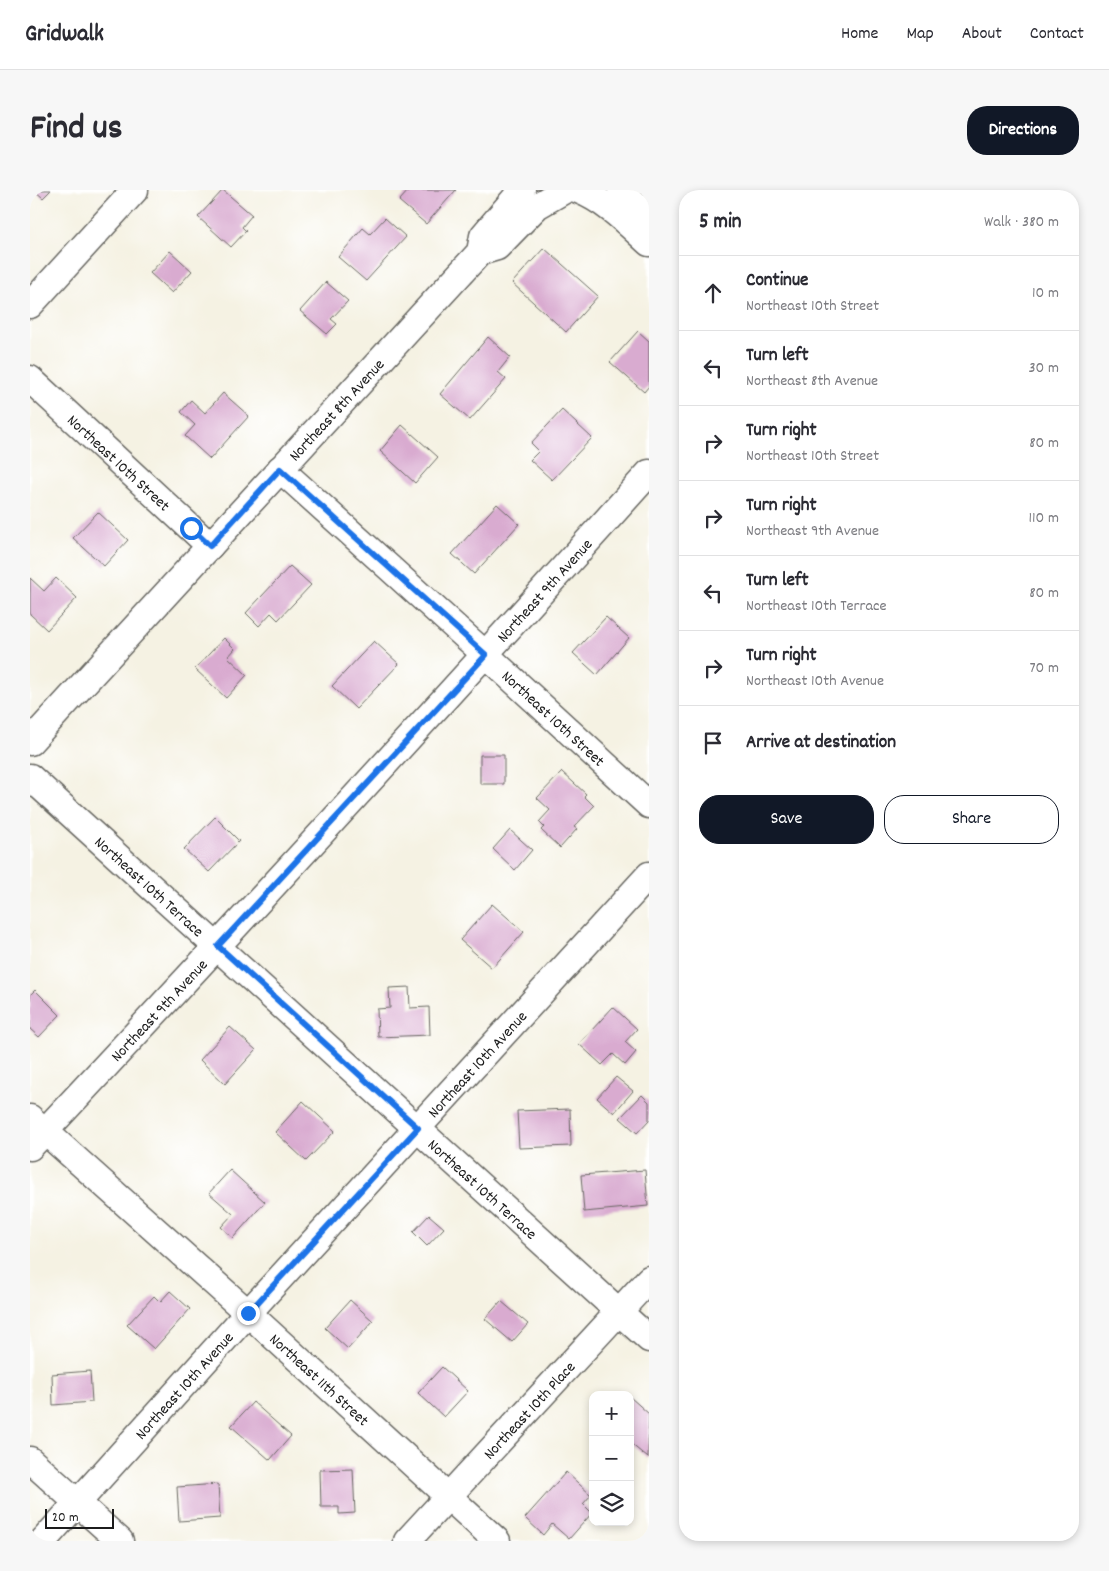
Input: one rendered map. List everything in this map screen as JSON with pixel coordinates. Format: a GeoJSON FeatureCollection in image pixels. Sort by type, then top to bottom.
{"type":"FeatureCollection","features":[{"type":"Feature","properties":{"kind":"street"},"geometry":{"type":"LineString","coordinates":[[30,304],[135,190]]}},
{"type":"Feature","properties":{"kind":"street","name":"Northeast 8th Avenue"},"geometry":{"type":"LineString","coordinates":[[480,252],[483,236],[522,190]]}},
{"type":"Feature","properties":{"kind":"street"},"geometry":{"type":"LineString","coordinates":[[569,190],[591,195],[649,243]]}},
{"type":"Feature","properties":{"kind":"street","name":"Northeast 8th Avenue"},"geometry":{"type":"LineString","coordinates":[[30,742],[480,252],[497,247],[537,206],[569,190]]}},
{"type":"Feature","properties":{"kind":"street"},"geometry":{"type":"LineString","coordinates":[[621,190],[649,217]]}},
{"type":"Feature","properties":{"kind":"street","name":"Northeast 10th Street"},"geometry":{"type":"LineString","coordinates":[[30,379],[210,546]]}},
{"type":"Feature","properties":{"kind":"street","name":"Northeast 10th Street"},"geometry":{"type":"LineString","coordinates":[[280,469],[649,805]]}},
{"type":"Feature","properties":{"kind":"street","name":"Northeast 9th Avenue"},"geometry":{"type":"LineString","coordinates":[[35,1132],[218,946],[486,655],[649,474]]}},
{"type":"Feature","properties":{"kind":"street","name":"Northeast 10th Terrace"},"geometry":{"type":"LineString","coordinates":[[30,777],[649,1339]]}},
{"type":"Feature","properties":{"kind":"street","name":"Northeast 10th Avenue"},"geometry":{"type":"LineString","coordinates":[[42,1541],[649,875]]}},
{"type":"Feature","properties":{"kind":"street","name":"Northeast 11th Street"},"geometry":{"type":"LineString","coordinates":[[35,1132],[248,1313],[497,1541]]}},
{"type":"Feature","properties":{"kind":"street","name":"Northeast 10th Place"},"geometry":{"type":"LineString","coordinates":[[407,1541],[649,1279]]}},
{"type":"Feature","properties":{"kind":"street"},"geometry":{"type":"LineString","coordinates":[[30,1460],[120,1541]]}},
{"type":"Feature","properties":{"kind":"building"},"geometry":{"type":"Polygon","coordinates":[[[34,190],[51,190],[43,198],[34,190]]]}},
{"type":"Feature","properties":{"kind":"building"},"geometry":{"type":"Polygon","coordinates":[[[223,190],[252,215],[242,227],[246,231],[231,247],[198,217],[223,190]]]}},
{"type":"Feature","properties":{"kind":"building"},"geometry":{"type":"Polygon","coordinates":[[[409,190],[456,190],[426,224],[399,201],[409,190]]]}},
{"type":"Feature","properties":{"kind":"building"},"geometry":{"type":"Polygon","coordinates":[[[385,218],[406,237],[366,281],[338,257],[363,228],[370,234],[385,218]]]}},
{"type":"Feature","properties":{"kind":"building"},"geometry":{"type":"Polygon","coordinates":[[[544,248],[598,296],[566,332],[512,283],[544,248]]]}},
{"type":"Feature","properties":{"kind":"building"},"geometry":{"type":"Polygon","coordinates":[[[170,251],[192,271],[172,293],[150,273],[170,251]]]}},
{"type":"Feature","properties":{"kind":"building"},"geometry":{"type":"Polygon","coordinates":[[[326,282],[348,301],[331,319],[337,324],[327,334],[300,311],[326,282]]]}},
{"type":"Feature","properties":{"kind":"building"},"geometry":{"type":"Polygon","coordinates":[[[638,331],[649,341],[649,386],[644,392],[610,362],[638,331]]]}},
{"type":"Feature","properties":{"kind":"building"},"geometry":{"type":"Polygon","coordinates":[[[488,337],[510,357],[498,372],[506,379],[470,420],[440,394],[488,337]]]}},
{"type":"Feature","properties":{"kind":"building"},"geometry":{"type":"Polygon","coordinates":[[[223,393],[249,416],[210,459],[185,436],[195,425],[181,412],[191,400],[205,413],[223,393]]]}},
{"type":"Feature","properties":{"kind":"building"},"geometry":{"type":"Polygon","coordinates":[[[562,410],[592,438],[552,480],[530,460],[539,451],[531,443],[562,410]]]}},
{"type":"Feature","properties":{"kind":"building"},"geometry":{"type":"Polygon","coordinates":[[[402,425],[438,457],[415,483],[380,451],[402,425]]]}},
{"type":"Feature","properties":{"kind":"building"},"geometry":{"type":"Polygon","coordinates":[[[497,504],[519,524],[474,574],[452,554],[497,504]]]}},
{"type":"Feature","properties":{"kind":"building"},"geometry":{"type":"Polygon","coordinates":[[[98,512],[128,540],[104,566],[73,538],[98,512]]]}},
{"type":"Feature","properties":{"kind":"building"},"geometry":{"type":"Polygon","coordinates":[[[290,566],[311,585],[278,620],[271,613],[259,626],[246,613],[290,566]]]}},
{"type":"Feature","properties":{"kind":"building"},"geometry":{"type":"Polygon","coordinates":[[[30,578],[44,591],[56,578],[77,598],[47,630],[30,614],[30,578]]]}},
{"type":"Feature","properties":{"kind":"building"},"geometry":{"type":"Polygon","coordinates":[[[606,617],[629,638],[597,675],[573,653],[606,617]]]}},
{"type":"Feature","properties":{"kind":"building"},"geometry":{"type":"Polygon","coordinates":[[[224,638],[235,649],[228,657],[247,675],[226,698],[195,669],[224,638]]]}},
{"type":"Feature","properties":{"kind":"building"},"geometry":{"type":"Polygon","coordinates":[[[374,641],[399,664],[356,709],[332,686],[374,641]]]}},
{"type":"Feature","properties":{"kind":"building"},"geometry":{"type":"Polygon","coordinates":[[[480,755],[504,755],[504,784],[480,784],[480,755]]]}},
{"type":"Feature","properties":{"kind":"building"},"geometry":{"type":"Polygon","coordinates":[[[562,772],[586,794],[584,796],[594,806],[574,827],[577,829],[560,848],[541,830],[544,827],[539,822],[550,810],[537,798],[562,772]]]}},
{"type":"Feature","properties":{"kind":"building"},"geometry":{"type":"Polygon","coordinates":[[[215,817],[239,841],[209,872],[184,849],[215,817]]]}},
{"type":"Feature","properties":{"kind":"building"},"geometry":{"type":"Polygon","coordinates":[[[510,830],[532,850],[515,870],[493,849],[510,830]]]}},
{"type":"Feature","properties":{"kind":"building"},"geometry":{"type":"Polygon","coordinates":[[[492,904],[524,932],[492,968],[460,940],[492,904]]]}},
{"type":"Feature","properties":{"kind":"building"},"geometry":{"type":"Polygon","coordinates":[[[409,987],[410,1008],[429,1007],[430,1035],[378,1037],[377,1009],[390,1008],[389,988],[409,987]]]}},
{"type":"Feature","properties":{"kind":"building"},"geometry":{"type":"Polygon","coordinates":[[[35,990],[60,1015],[39,1037],[30,1029],[30,995],[35,990]]]}},
{"type":"Feature","properties":{"kind":"building"},"geometry":{"type":"Polygon","coordinates":[[[613,1007],[637,1029],[625,1042],[636,1052],[625,1065],[613,1054],[602,1065],[579,1044],[613,1007]]]}},
{"type":"Feature","properties":{"kind":"building"},"geometry":{"type":"Polygon","coordinates":[[[230,1027],[256,1050],[225,1084],[200,1060],[230,1027]]]}},
{"type":"Feature","properties":{"kind":"building"},"geometry":{"type":"Polygon","coordinates":[[[616,1077],[633,1091],[614,1113],[597,1098],[616,1077]]]}},
{"type":"Feature","properties":{"kind":"building"},"geometry":{"type":"Polygon","coordinates":[[[642,1095],[649,1102],[649,1120],[637,1133],[620,1118],[642,1095]]]}},
{"type":"Feature","properties":{"kind":"building"},"geometry":{"type":"Polygon","coordinates":[[[303,1101],[335,1131],[306,1161],[275,1132],[303,1101]]]}},
{"type":"Feature","properties":{"kind":"building"},"geometry":{"type":"Polygon","coordinates":[[[570,1109],[571,1146],[519,1148],[517,1111],[570,1109]]]}},
{"type":"Feature","properties":{"kind":"building"},"geometry":{"type":"Polygon","coordinates":[[[230,1170],[265,1202],[233,1238],[221,1227],[233,1214],[209,1193],[230,1170]]]}},
{"type":"Feature","properties":{"kind":"building"},"geometry":{"type":"Polygon","coordinates":[[[645,1170],[648,1206],[584,1212],[581,1175],[645,1170]]]}},
{"type":"Feature","properties":{"kind":"building"},"geometry":{"type":"Polygon","coordinates":[[[429,1215],[444,1228],[427,1246],[413,1232],[429,1215]]]}},
{"type":"Feature","properties":{"kind":"building"},"geometry":{"type":"Polygon","coordinates":[[[170,1291],[190,1309],[154,1349],[127,1325],[154,1296],[160,1302],[170,1291]]]}},
{"type":"Feature","properties":{"kind":"building"},"geometry":{"type":"Polygon","coordinates":[[[350,1300],[373,1321],[348,1349],[325,1328],[350,1300]]]}},
{"type":"Feature","properties":{"kind":"building"},"geometry":{"type":"Polygon","coordinates":[[[501,1301],[528,1324],[512,1342],[485,1319],[501,1301]]]}},
{"type":"Feature","properties":{"kind":"building"},"geometry":{"type":"Polygon","coordinates":[[[442,1367],[468,1391],[444,1417],[418,1393],[442,1367]]]}},
{"type":"Feature","properties":{"kind":"building"},"geometry":{"type":"Polygon","coordinates":[[[90,1371],[92,1402],[53,1405],[52,1374],[90,1371]]]}},
{"type":"Feature","properties":{"kind":"building"},"geometry":{"type":"Polygon","coordinates":[[[634,1401],[649,1414],[648,1458],[634,1446],[634,1401]]]}},
{"type":"Feature","properties":{"kind":"building"},"geometry":{"type":"Polygon","coordinates":[[[253,1402],[291,1436],[270,1460],[231,1426],[253,1402]]]}},
{"type":"Feature","properties":{"kind":"building"},"geometry":{"type":"Polygon","coordinates":[[[353,1469],[355,1513],[339,1514],[339,1507],[321,1507],[320,1470],[353,1469]]]}},
{"type":"Feature","properties":{"kind":"building"},"geometry":{"type":"Polygon","coordinates":[[[566,1472],[589,1493],[589,1497],[583,1504],[589,1510],[589,1516],[569,1539],[552,1524],[543,1535],[525,1518],[566,1472]]]}},
{"type":"Feature","properties":{"kind":"building"},"geometry":{"type":"Polygon","coordinates":[[[218,1484],[220,1518],[179,1521],[177,1487],[218,1484]]]}},
{"type":"Feature","properties":{"kind":"route"},"geometry":{"type":"LineString","coordinates":[[191,528],[210,546],[280,469],[486,655],[218,946],[418,1128],[248,1313]]}}]}
